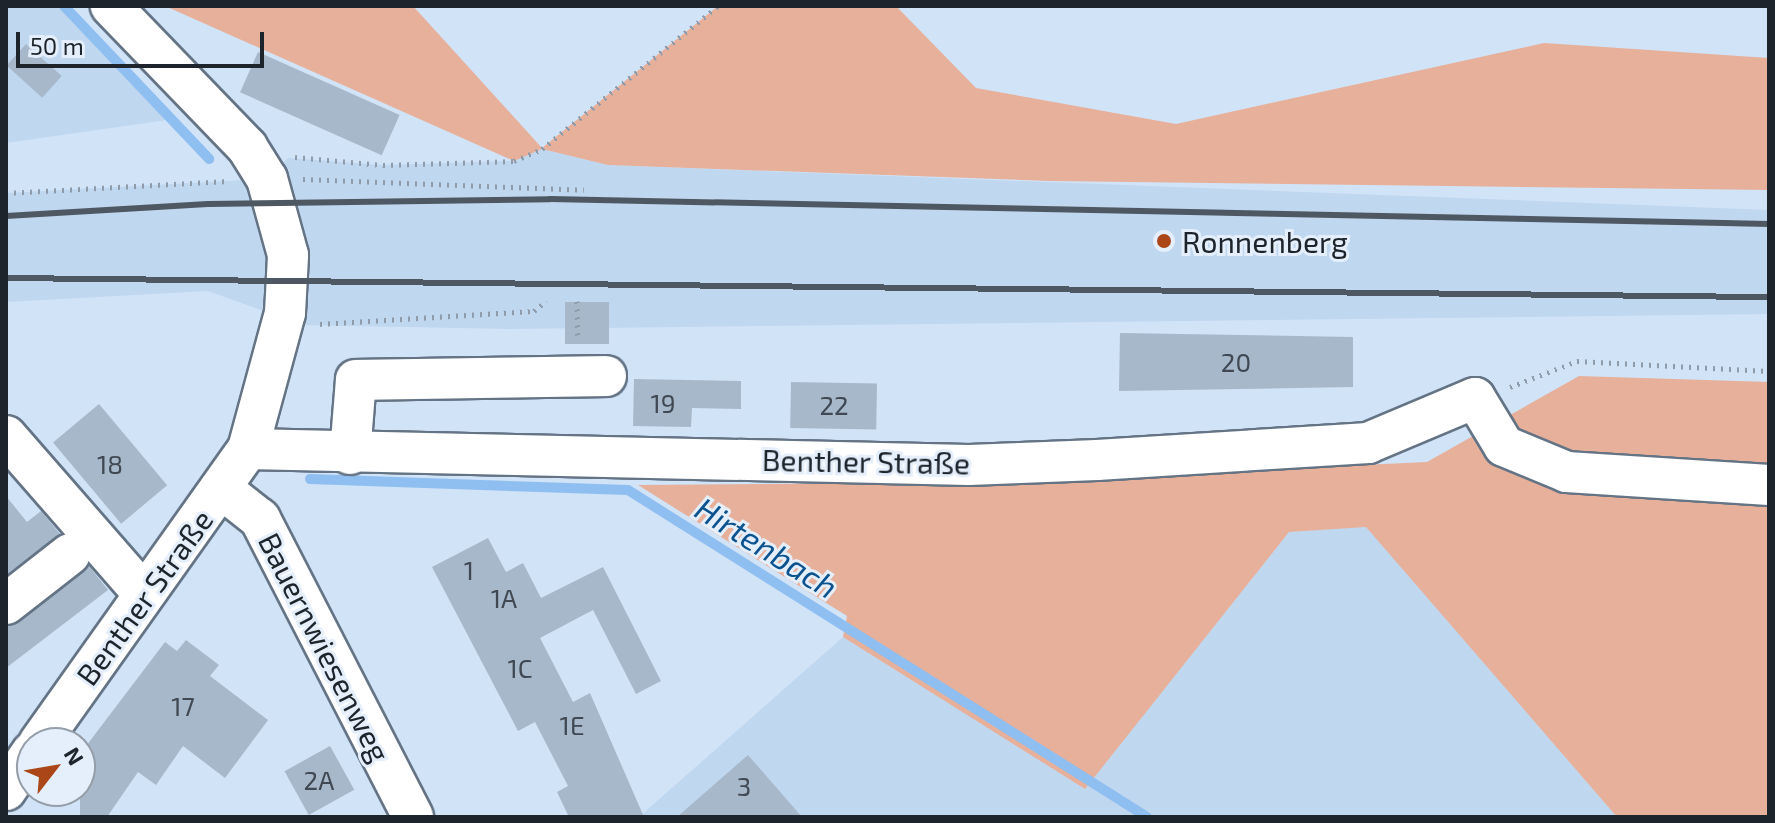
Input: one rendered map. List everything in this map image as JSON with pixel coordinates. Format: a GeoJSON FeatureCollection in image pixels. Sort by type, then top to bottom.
{"type":"FeatureCollection","features":[{"type":"Feature","properties":{"kind":"street","name":"Benther Straße"},"geometry":{"type":"LineString","coordinates":[[45,727],[222,489],[248,449],[285,313],[288,255],[277,168],[247,147],[111,6]]}},
{"type":"Feature","properties":{"kind":"street"},"geometry":{"type":"LineString","coordinates":[[350,454],[356,380],[592,363]]}},
{"type":"Feature","properties":{"kind":"street","name":"Benther Straße"},"geometry":{"type":"LineString","coordinates":[[248,449],[350,454],[969,465],[1097,460],[1368,443],[1475,398]]}},
{"type":"Feature","properties":{"kind":"street"},"geometry":{"type":"LineString","coordinates":[[1475,398],[1504,446],[1567,472],[1769,485]]}},
{"type":"Feature","properties":{"kind":"street"},"geometry":{"type":"LineString","coordinates":[[6,436],[144,594]]}},
{"type":"Feature","properties":{"kind":"street","name":"Bauernwiesenweg"},"geometry":{"type":"LineString","coordinates":[[222,489],[260,519],[413,817]]}},
{"type":"Feature","properties":{"kind":"street"},"geometry":{"type":"LineString","coordinates":[[6,604],[70,554]]}},
{"type":"Feature","properties":{"kind":"path"},"geometry":{"type":"LineString","coordinates":[[6,193],[277,168],[514,161],[542,149],[718,6]]}},
{"type":"Feature","properties":{"kind":"path"},"geometry":{"type":"LineString","coordinates":[[277,168],[584,190]]}},
{"type":"Feature","properties":{"kind":"path"},"geometry":{"type":"LineString","coordinates":[[303,325],[534,311],[546,301]]}},
{"type":"Feature","properties":{"kind":"path"},"geometry":{"type":"LineString","coordinates":[[577,301],[592,363]]}},
{"type":"Feature","properties":{"kind":"path"},"geometry":{"type":"LineString","coordinates":[[1475,398],[1577,361],[1769,371]]}},
{"type":"Feature","properties":{"kind":"shaded area"},"geometry":{"type":"Polygon","coordinates":[[[6,6],[57,6],[167,120],[6,143],[6,6]]]}},
{"type":"Feature","properties":{"kind":"shaded area"},"geometry":{"type":"Polygon","coordinates":[[[165,6],[413,6],[542,148],[718,6],[896,6],[976,88],[1176,124],[1544,43],[1769,58],[1769,190],[1050,181],[608,165],[542,149],[514,161],[165,6]]]}},
{"type":"Feature","properties":{"kind":"shaded area"},"geometry":{"type":"Polygon","coordinates":[[[542,149],[608,165],[1769,210],[1769,314],[511,329],[303,325],[208,291],[6,302],[6,193],[267,179],[288,158],[383,165],[513,161],[542,149]]]}},
{"type":"Feature","properties":{"kind":"shaded area"},"geometry":{"type":"Polygon","coordinates":[[[1579,376],[1769,382],[1769,817],[1617,817],[1366,527],[1289,532],[1085,789],[843,637],[847,616],[638,485],[988,482],[1427,462],[1579,376]]]}},
{"type":"Feature","properties":{"kind":"shaded area"},"geometry":{"type":"Polygon","coordinates":[[[1367,526],[1617,817],[639,817],[843,637],[1085,788],[1289,532],[1367,526]]]}},
{"type":"Feature","properties":{"kind":"building"},"geometry":{"type":"Polygon","coordinates":[[[26,44],[62,76],[42,98],[7,66],[26,44]]]}},
{"type":"Feature","properties":{"kind":"building"},"geometry":{"type":"Polygon","coordinates":[[[258,52],[400,115],[382,155],[240,92],[258,52]]]}},
{"type":"Feature","properties":{"kind":"building"},"geometry":{"type":"Polygon","coordinates":[[[565,302],[609,302],[609,344],[565,344],[565,302]]]}},
{"type":"Feature","properties":{"kind":"building"},"geometry":{"type":"Polygon","coordinates":[[[1120,333],[1353,337],[1353,387],[1119,391],[1120,333]]]}},
{"type":"Feature","properties":{"kind":"building"},"geometry":{"type":"Polygon","coordinates":[[[634,379],[741,381],[741,409],[692,408],[691,427],[633,426],[634,379]]]}},
{"type":"Feature","properties":{"kind":"building"},"geometry":{"type":"Polygon","coordinates":[[[791,382],[877,384],[876,429],[790,428],[791,382]]]}},
{"type":"Feature","properties":{"kind":"building"},"geometry":{"type":"Polygon","coordinates":[[[99,404],[167,485],[121,524],[53,443],[99,404]]]}},
{"type":"Feature","properties":{"kind":"building"},"geometry":{"type":"Polygon","coordinates":[[[6,496],[27,522],[41,511],[60,534],[6,575],[6,496]]]}},
{"type":"Feature","properties":{"kind":"building"},"geometry":{"type":"Polygon","coordinates":[[[488,538],[506,572],[523,563],[541,598],[603,567],[661,681],[636,694],[593,610],[540,638],[573,702],[590,693],[644,817],[569,817],[557,792],[568,786],[535,722],[518,731],[432,567],[488,538]]]}},
{"type":"Feature","properties":{"kind":"building"},"geometry":{"type":"Polygon","coordinates":[[[89,566],[108,590],[6,668],[6,626],[89,566]]]}},
{"type":"Feature","properties":{"kind":"building"},"geometry":{"type":"Polygon","coordinates":[[[186,640],[219,665],[210,676],[268,720],[225,778],[183,746],[156,785],[138,772],[107,817],[80,817],[80,807],[96,807],[96,733],[165,642],[177,651],[186,640]]]}},
{"type":"Feature","properties":{"kind":"building"},"geometry":{"type":"Polygon","coordinates":[[[330,746],[354,790],[309,815],[285,771],[330,746]]]}},
{"type":"Feature","properties":{"kind":"building"},"geometry":{"type":"Polygon","coordinates":[[[748,755],[802,817],[677,817],[748,755]]]}},
{"type":"Feature","properties":{"kind":"waterway","name":"Hirtenbach"},"geometry":{"type":"LineString","coordinates":[[64,6],[209,159]]}},
{"type":"Feature","properties":{"kind":"waterway","name":"Hirtenbach"},"geometry":{"type":"LineString","coordinates":[[310,479],[628,490],[1147,817]]}},
{"type":"Feature","properties":{"kind":"railway"},"geometry":{"type":"LineString","coordinates":[[6,216],[208,204],[550,199],[1769,224]]}},
{"type":"Feature","properties":{"kind":"railway"},"geometry":{"type":"LineString","coordinates":[[6,278],[1769,297]]}},
{"type":"Feature","properties":{"kind":"place","name":"Ronnenberg"},"geometry":{"type":"Point","coordinates":[1164,241]}}]}
